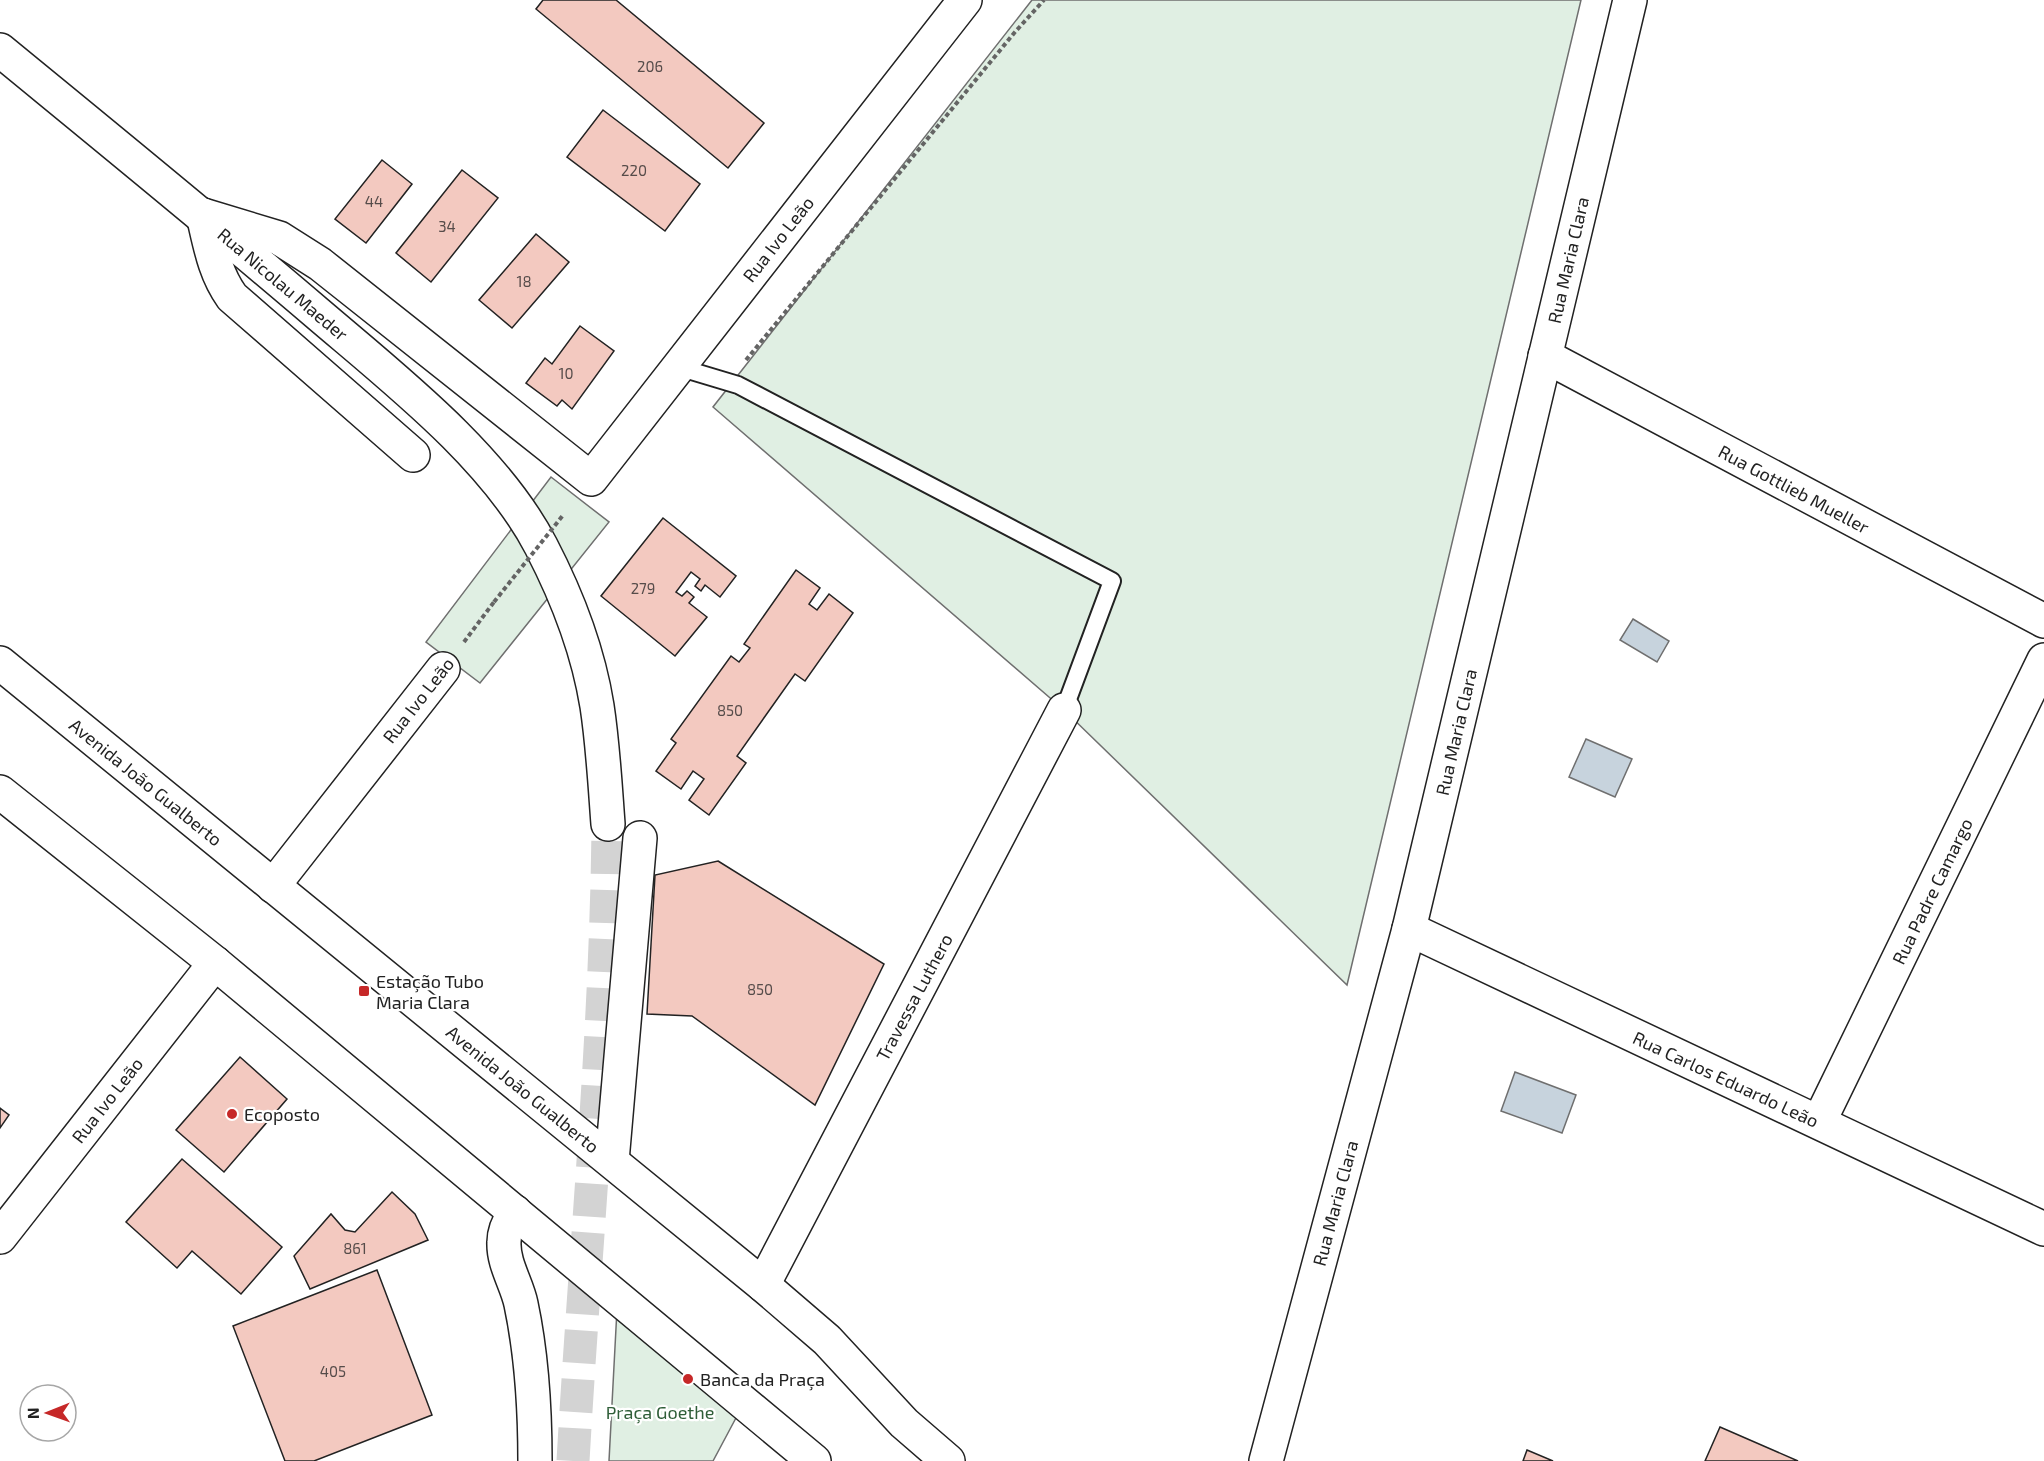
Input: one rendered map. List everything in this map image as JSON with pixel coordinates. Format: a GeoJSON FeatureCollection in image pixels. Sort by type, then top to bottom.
{"type":"FeatureCollection","features":[{"type":"Feature","properties":{"kind":"street","name":"Rua Ivo Leão"},"geometry":{"type":"LineString","coordinates":[[203,215],[279,238],[320,264],[591,479],[965,0]]}},
{"type":"Feature","properties":{"kind":"street","name":"Rua Maria Clara"},"geometry":{"type":"LineString","coordinates":[[1266,1461],[1409,928],[1630,0]]}},
{"type":"Feature","properties":{"kind":"street","name":"Rua Nicolau Maeder"},"geometry":{"type":"LineString","coordinates":[[0,50],[203,215],[406,389],[483,465],[512,502],[540,544],[569,604],[585,654],[596,704],[603,753],[608,824]]}},
{"type":"Feature","properties":{"kind":"street"},"geometry":{"type":"LineString","coordinates":[[203,215],[216,269],[232,297],[413,455]]}},
{"type":"Feature","properties":{"kind":"street","name":"Rua Gottlieb Mueller"},"geometry":{"type":"LineString","coordinates":[[1545,356],[2044,621]]}},
{"type":"Feature","properties":{"kind":"street","name":"Rua Padre Camargo"},"geometry":{"type":"LineString","coordinates":[[1819,1122],[2044,660]]}},
{"type":"Feature","properties":{"kind":"street","name":"Avenida João Gualberto"},"geometry":{"type":"LineString","coordinates":[[0,663],[763,1285],[827,1340],[904,1423],[948,1461]]}},
{"type":"Feature","properties":{"kind":"street","name":"Rua Ivo Leão"},"geometry":{"type":"LineString","coordinates":[[273,886],[443,669]]}},
{"type":"Feature","properties":{"kind":"street","name":"Travessa Luthero"},"geometry":{"type":"LineString","coordinates":[[763,1285],[1064,710]]}},
{"type":"Feature","properties":{"kind":"street"},"geometry":{"type":"LineString","coordinates":[[0,792],[215,963],[814,1461]]}},
{"type":"Feature","properties":{"kind":"street"},"geometry":{"type":"LineString","coordinates":[[612,1161],[640,838]]}},
{"type":"Feature","properties":{"kind":"street","name":"Rua Carlos Eduardo Leão"},"geometry":{"type":"LineString","coordinates":[[1409,928],[2044,1229]]}},
{"type":"Feature","properties":{"kind":"street","name":"Rua Ivo Leão"},"geometry":{"type":"LineString","coordinates":[[0,1237],[215,963]]}},
{"type":"Feature","properties":{"kind":"street"},"geometry":{"type":"LineString","coordinates":[[515,1212],[506,1229],[505,1254],[521,1302],[532,1365],[535,1461]]}},
{"type":"Feature","properties":{"kind":"lane"},"geometry":{"type":"LineString","coordinates":[[678,367],[728,381],[1112,581],[1064,710]]}},
{"type":"Feature","properties":{"kind":"path"},"geometry":{"type":"LineString","coordinates":[[728,381],[1000,50],[1044,0]]}},
{"type":"Feature","properties":{"kind":"path","name":"Rua Ivo Leão"},"geometry":{"type":"LineString","coordinates":[[443,669],[564,514]]}},
{"type":"Feature","properties":{"kind":"green space"},"geometry":{"type":"Polygon","coordinates":[[[1032,0],[1581,0],[1347,985],[1064,710],[713,407],[1032,0]]]}},
{"type":"Feature","properties":{"kind":"green space"},"geometry":{"type":"Polygon","coordinates":[[[551,477],[609,522],[480,683],[426,642],[551,477]]]}},
{"type":"Feature","properties":{"kind":"green space","name":"Praça Goethe"},"geometry":{"type":"Polygon","coordinates":[[[617,1309],[737,1416],[713,1461],[609,1461],[617,1309]]]}},
{"type":"Feature","properties":{"kind":"shaded area"},"geometry":{"type":"Polygon","coordinates":[[[1633,619],[1669,641],[1657,662],[1620,640],[1633,619]]]}},
{"type":"Feature","properties":{"kind":"shaded area"},"geometry":{"type":"Polygon","coordinates":[[[1586,739],[1632,759],[1615,797],[1569,777],[1586,739]]]}},
{"type":"Feature","properties":{"kind":"shaded area"},"geometry":{"type":"Polygon","coordinates":[[[1515,1072],[1576,1095],[1562,1133],[1501,1111],[1515,1072]]]}},
{"type":"Feature","properties":{"kind":"building"},"geometry":{"type":"Polygon","coordinates":[[[543,0],[616,0],[764,123],[728,168],[536,9],[543,0]]]}},
{"type":"Feature","properties":{"kind":"building"},"geometry":{"type":"Polygon","coordinates":[[[603,110],[700,184],[665,231],[567,157],[603,110]]]}},
{"type":"Feature","properties":{"kind":"building"},"geometry":{"type":"Polygon","coordinates":[[[382,160],[412,184],[366,243],[335,219],[382,160]]]}},
{"type":"Feature","properties":{"kind":"building"},"geometry":{"type":"Polygon","coordinates":[[[462,170],[498,198],[431,282],[396,253],[462,170]]]}},
{"type":"Feature","properties":{"kind":"building"},"geometry":{"type":"Polygon","coordinates":[[[536,234],[569,262],[512,328],[479,300],[536,234]]]}},
{"type":"Feature","properties":{"kind":"building"},"geometry":{"type":"Polygon","coordinates":[[[580,326],[614,351],[572,409],[562,400],[557,406],[526,383],[545,358],[552,364],[580,326]]]}},
{"type":"Feature","properties":{"kind":"building"},"geometry":{"type":"Polygon","coordinates":[[[663,518],[736,576],[720,597],[705,585],[701,591],[695,586],[700,579],[691,572],[676,592],[682,596],[687,591],[694,597],[689,603],[707,617],[675,656],[601,596],[663,518]]]}},
{"type":"Feature","properties":{"kind":"building"},"geometry":{"type":"Polygon","coordinates":[[[796,570],[820,588],[809,604],[817,610],[829,594],[853,613],[805,681],[795,674],[737,756],[746,763],[709,815],[689,800],[704,779],[693,771],[681,789],[656,771],[676,743],[671,739],[731,656],[739,662],[750,648],[744,644],[796,570]]]}},
{"type":"Feature","properties":{"kind":"building"},"geometry":{"type":"Polygon","coordinates":[[[718,861],[884,964],[815,1105],[692,1016],[647,1014],[655,875],[718,861]]]}},
{"type":"Feature","properties":{"kind":"building","name":"Ecoposto"},"geometry":{"type":"Polygon","coordinates":[[[240,1057],[287,1099],[224,1172],[176,1130],[240,1057]]]}},
{"type":"Feature","properties":{"kind":"building"},"geometry":{"type":"Polygon","coordinates":[[[0,1108],[9,1115],[0,1128],[0,1108]]]}},
{"type":"Feature","properties":{"kind":"building"},"geometry":{"type":"Polygon","coordinates":[[[182,1159],[282,1247],[241,1294],[192,1251],[177,1268],[126,1222],[182,1159]]]}},
{"type":"Feature","properties":{"kind":"building"},"geometry":{"type":"Polygon","coordinates":[[[392,1192],[415,1214],[428,1240],[310,1289],[294,1256],[331,1214],[345,1230],[355,1232],[392,1192]]]}},
{"type":"Feature","properties":{"kind":"building"},"geometry":{"type":"Polygon","coordinates":[[[377,1270],[432,1415],[314,1461],[285,1461],[233,1326],[377,1270]]]}},
{"type":"Feature","properties":{"kind":"building"},"geometry":{"type":"Polygon","coordinates":[[[1720,1427],[1798,1461],[1705,1461],[1720,1427]]]}},
{"type":"Feature","properties":{"kind":"building"},"geometry":{"type":"Polygon","coordinates":[[[1527,1450],[1553,1461],[1523,1461],[1527,1450]]]}},
{"type":"Feature","properties":{"kind":"tunnel"},"geometry":{"type":"LineString","coordinates":[[573,1461],[599,1063],[608,824]]}},
{"type":"Feature","properties":{"kind":"place","name":"Estação Tubo Maria Clara"},"geometry":{"type":"Point","coordinates":[364,991]}},
{"type":"Feature","properties":{"kind":"place","name":"Ecoposto"},"geometry":{"type":"Point","coordinates":[232,1114]}},
{"type":"Feature","properties":{"kind":"place","name":"Banca da Praça"},"geometry":{"type":"Point","coordinates":[688,1379]}}]}
